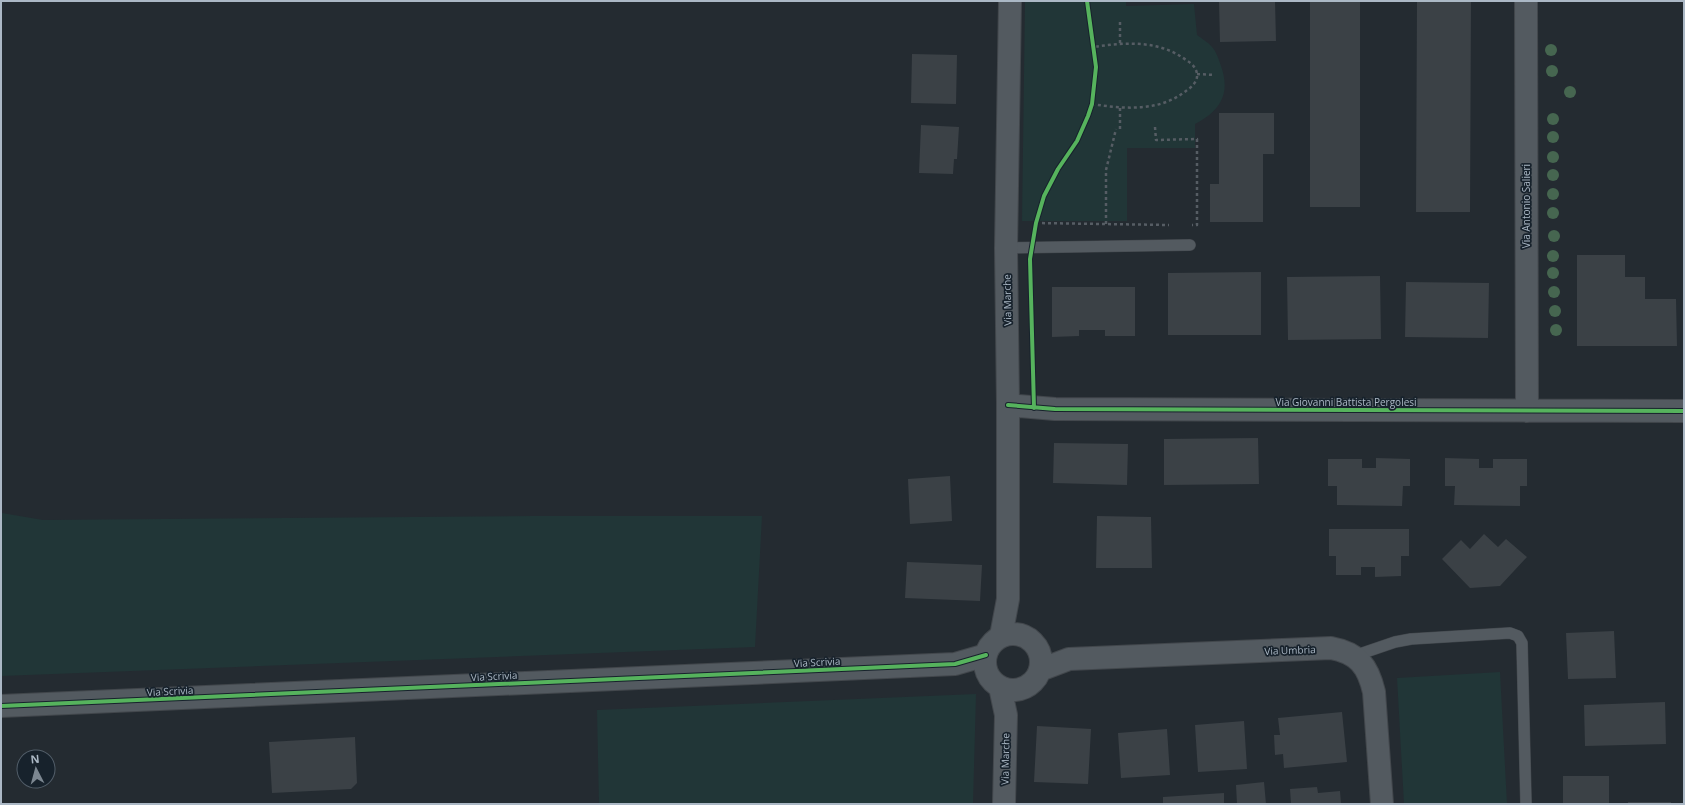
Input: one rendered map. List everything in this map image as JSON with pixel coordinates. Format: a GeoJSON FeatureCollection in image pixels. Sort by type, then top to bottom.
{"type":"FeatureCollection","features":[{"type":"Feature","properties":{"kind":"street","name":"Via Marche"},"geometry":{"type":"LineString","coordinates":[[1008,635],[1006,248],[1010,1]]}},
{"type":"Feature","properties":{"kind":"street","name":"Via Antonio Salieri"},"geometry":{"type":"LineString","coordinates":[[1526,1],[1527,411]]}},
{"type":"Feature","properties":{"kind":"street","name":"Via Giovanni Battista Pergolesi"},"geometry":{"type":"LineString","coordinates":[[1008,405],[1063,409],[1684,411]]}},
{"type":"Feature","properties":{"kind":"street"},"geometry":{"type":"LineString","coordinates":[[1008,635],[1030,638],[1035,643],[1040,660],[1033,682],[1022,689],[997,676],[994,641],[1008,635]]}},
{"type":"Feature","properties":{"kind":"street","name":"Via Umbria"},"geometry":{"type":"LineString","coordinates":[[1040,660],[1331,648],[1343,650],[1354,656],[1365,667],[1371,677],[1374,692],[1382,804]]}},
{"type":"Feature","properties":{"kind":"street","name":"Via Scrivia"},"geometry":{"type":"LineString","coordinates":[[1,706],[956,664],[997,676]]}},
{"type":"Feature","properties":{"kind":"street","name":"Via Marche"},"geometry":{"type":"LineString","coordinates":[[997,676],[1006,715],[1004,804]]}},
{"type":"Feature","properties":{"kind":"lane"},"geometry":{"type":"LineString","coordinates":[[1006,248],[1190,245]]}},
{"type":"Feature","properties":{"kind":"lane"},"geometry":{"type":"LineString","coordinates":[[1354,656],[1395,642],[1411,639],[1510,633],[1518,636],[1522,643],[1526,804]]}},
{"type":"Feature","properties":{"kind":"path"},"geometry":{"type":"LineString","coordinates":[[1120,22],[1120,43]]}},
{"type":"Feature","properties":{"kind":"path"},"geometry":{"type":"LineString","coordinates":[[1093,40],[1096,54]]}},
{"type":"Feature","properties":{"kind":"path"},"geometry":{"type":"LineString","coordinates":[[1092,104],[1120,108],[1141,108],[1160,104],[1181,95],[1194,85],[1197,74],[1194,65],[1180,56],[1149,44],[1120,43],[1094,47]]}},
{"type":"Feature","properties":{"kind":"path"},"geometry":{"type":"LineString","coordinates":[[1197,74],[1215,74]]}},
{"type":"Feature","properties":{"kind":"path"},"geometry":{"type":"LineString","coordinates":[[1090,110],[1093,97]]}},
{"type":"Feature","properties":{"kind":"path"},"geometry":{"type":"LineString","coordinates":[[1120,108],[1120,129]]}},
{"type":"Feature","properties":{"kind":"path"},"geometry":{"type":"LineString","coordinates":[[1155,127],[1156,140],[1197,140],[1197,225],[1190,225]]}},
{"type":"Feature","properties":{"kind":"path"},"geometry":{"type":"LineString","coordinates":[[1106,224],[1106,170],[1116,129]]}},
{"type":"Feature","properties":{"kind":"path"},"geometry":{"type":"LineString","coordinates":[[1033,247],[1038,216]]}},
{"type":"Feature","properties":{"kind":"path"},"geometry":{"type":"LineString","coordinates":[[1036,223],[1174,225]]}},
{"type":"Feature","properties":{"kind":"green space"},"geometry":{"type":"Polygon","coordinates":[[[1025,1],[1126,1],[1126,6],[1194,4],[1197,35],[1207,42],[1216,53],[1224,76],[1224,93],[1217,107],[1204,119],[1195,124],[1195,148],[1127,148],[1127,221],[1022,221],[1025,1]]]}},
{"type":"Feature","properties":{"kind":"green space"},"geometry":{"type":"Polygon","coordinates":[[[2,513],[43,520],[534,516],[762,516],[755,647],[1,676],[2,513]]]}},
{"type":"Feature","properties":{"kind":"green space"},"geometry":{"type":"Polygon","coordinates":[[[1500,672],[1507,804],[1404,804],[1397,678],[1500,672]]]}},
{"type":"Feature","properties":{"kind":"green space"},"geometry":{"type":"Polygon","coordinates":[[[976,694],[973,804],[599,804],[597,710],[976,694]]]}},
{"type":"Feature","properties":{"kind":"building"},"geometry":{"type":"Polygon","coordinates":[[[1219,1],[1275,1],[1276,41],[1220,42],[1219,1]]]}},
{"type":"Feature","properties":{"kind":"building"},"geometry":{"type":"Polygon","coordinates":[[[1310,1],[1360,1],[1360,207],[1310,207],[1310,1]]]}},
{"type":"Feature","properties":{"kind":"building"},"geometry":{"type":"Polygon","coordinates":[[[1417,1],[1471,1],[1470,212],[1416,212],[1417,1]]]}},
{"type":"Feature","properties":{"kind":"building"},"geometry":{"type":"Polygon","coordinates":[[[912,54],[957,55],[956,104],[911,103],[912,54]]]}},
{"type":"Feature","properties":{"kind":"building"},"geometry":{"type":"Polygon","coordinates":[[[1219,113],[1274,113],[1274,154],[1263,154],[1263,222],[1210,222],[1210,184],[1219,184],[1219,113]]]}},
{"type":"Feature","properties":{"kind":"building"},"geometry":{"type":"Polygon","coordinates":[[[921,125],[959,127],[957,159],[954,159],[953,174],[919,173],[921,125]]]}},
{"type":"Feature","properties":{"kind":"building"},"geometry":{"type":"Polygon","coordinates":[[[1577,255],[1625,255],[1625,277],[1645,277],[1645,299],[1676,299],[1677,346],[1577,346],[1577,255]]]}},
{"type":"Feature","properties":{"kind":"building"},"geometry":{"type":"Polygon","coordinates":[[[1261,272],[1261,335],[1168,335],[1168,273],[1261,272]]]}},
{"type":"Feature","properties":{"kind":"building"},"geometry":{"type":"Polygon","coordinates":[[[1380,276],[1381,339],[1288,340],[1287,277],[1380,276]]]}},
{"type":"Feature","properties":{"kind":"building"},"geometry":{"type":"Polygon","coordinates":[[[1406,282],[1489,283],[1488,338],[1405,337],[1406,282]]]}},
{"type":"Feature","properties":{"kind":"building"},"geometry":{"type":"Polygon","coordinates":[[[1052,287],[1135,287],[1135,336],[1105,336],[1105,330],[1079,330],[1079,336],[1052,337],[1052,287]]]}},
{"type":"Feature","properties":{"kind":"building"},"geometry":{"type":"Polygon","coordinates":[[[1258,438],[1259,484],[1164,485],[1164,439],[1258,438]]]}},
{"type":"Feature","properties":{"kind":"building"},"geometry":{"type":"Polygon","coordinates":[[[1054,443],[1128,444],[1127,485],[1053,483],[1054,443]]]}},
{"type":"Feature","properties":{"kind":"building"},"geometry":{"type":"Polygon","coordinates":[[[1376,458],[1410,459],[1410,486],[1403,486],[1402,506],[1337,505],[1337,486],[1328,486],[1328,459],[1362,459],[1362,468],[1376,468],[1376,458]]]}},
{"type":"Feature","properties":{"kind":"building"},"geometry":{"type":"Polygon","coordinates":[[[1445,458],[1479,459],[1479,468],[1493,468],[1493,459],[1527,459],[1527,486],[1520,486],[1520,506],[1454,505],[1455,486],[1445,486],[1445,458]]]}},
{"type":"Feature","properties":{"kind":"building"},"geometry":{"type":"Polygon","coordinates":[[[950,476],[952,521],[910,524],[908,479],[950,476]]]}},
{"type":"Feature","properties":{"kind":"building"},"geometry":{"type":"Polygon","coordinates":[[[1097,516],[1151,517],[1152,568],[1096,568],[1097,516]]]}},
{"type":"Feature","properties":{"kind":"building"},"geometry":{"type":"Polygon","coordinates":[[[1329,529],[1409,529],[1409,556],[1401,556],[1401,576],[1375,577],[1375,567],[1361,567],[1361,575],[1336,575],[1336,556],[1329,556],[1329,529]]]}},
{"type":"Feature","properties":{"kind":"building"},"geometry":{"type":"Polygon","coordinates":[[[1484,534],[1498,547],[1506,539],[1527,557],[1500,586],[1470,588],[1442,559],[1461,540],[1470,549],[1484,534]]]}},
{"type":"Feature","properties":{"kind":"building"},"geometry":{"type":"Polygon","coordinates":[[[907,562],[982,565],[980,601],[905,598],[907,562]]]}},
{"type":"Feature","properties":{"kind":"building"},"geometry":{"type":"Polygon","coordinates":[[[1614,631],[1616,678],[1568,679],[1566,633],[1614,631]]]}},
{"type":"Feature","properties":{"kind":"building"},"geometry":{"type":"Polygon","coordinates":[[[1665,702],[1666,744],[1585,746],[1584,705],[1665,702]]]}},
{"type":"Feature","properties":{"kind":"building"},"geometry":{"type":"Polygon","coordinates":[[[1342,712],[1347,762],[1284,768],[1283,754],[1275,755],[1274,735],[1280,735],[1278,718],[1342,712]]]}},
{"type":"Feature","properties":{"kind":"building"},"geometry":{"type":"Polygon","coordinates":[[[1244,721],[1247,769],[1198,772],[1195,725],[1244,721]]]}},
{"type":"Feature","properties":{"kind":"building"},"geometry":{"type":"Polygon","coordinates":[[[1037,726],[1091,729],[1088,784],[1034,782],[1037,726]]]}},
{"type":"Feature","properties":{"kind":"building"},"geometry":{"type":"Polygon","coordinates":[[[1167,729],[1170,775],[1121,778],[1118,733],[1167,729]]]}},
{"type":"Feature","properties":{"kind":"building"},"geometry":{"type":"Polygon","coordinates":[[[355,737],[357,783],[351,789],[272,793],[269,742],[355,737]]]}},
{"type":"Feature","properties":{"kind":"building"},"geometry":{"type":"Polygon","coordinates":[[[1563,776],[1609,776],[1609,804],[1563,804],[1563,776]]]}},
{"type":"Feature","properties":{"kind":"building"},"geometry":{"type":"Polygon","coordinates":[[[1264,782],[1266,804],[1237,804],[1236,785],[1264,782]]]}},
{"type":"Feature","properties":{"kind":"building"},"geometry":{"type":"Polygon","coordinates":[[[1317,787],[1318,793],[1340,791],[1341,804],[1291,804],[1290,789],[1317,787]]]}},
{"type":"Feature","properties":{"kind":"building"},"geometry":{"type":"Polygon","coordinates":[[[1224,793],[1224,804],[1163,804],[1163,797],[1224,793]]]}},
{"type":"Feature","properties":{"kind":"building"},"geometry":{"type":"Polygon","coordinates":[[[1628,802],[1671,802],[1671,804],[1628,804],[1628,802]]]}},
{"type":"Feature","properties":{"kind":"cycle path"},"geometry":{"type":"LineString","coordinates":[[1034,408],[1030,259],[1036,223],[1044,196],[1058,169],[1077,141],[1092,104],[1096,67],[1087,1]]}},
{"type":"Feature","properties":{"kind":"cycle path"},"geometry":{"type":"LineString","coordinates":[[1008,405],[1055,409],[1684,411]]}},
{"type":"Feature","properties":{"kind":"cycle path"},"geometry":{"type":"LineString","coordinates":[[1,706],[955,664],[986,655]]}}]}
